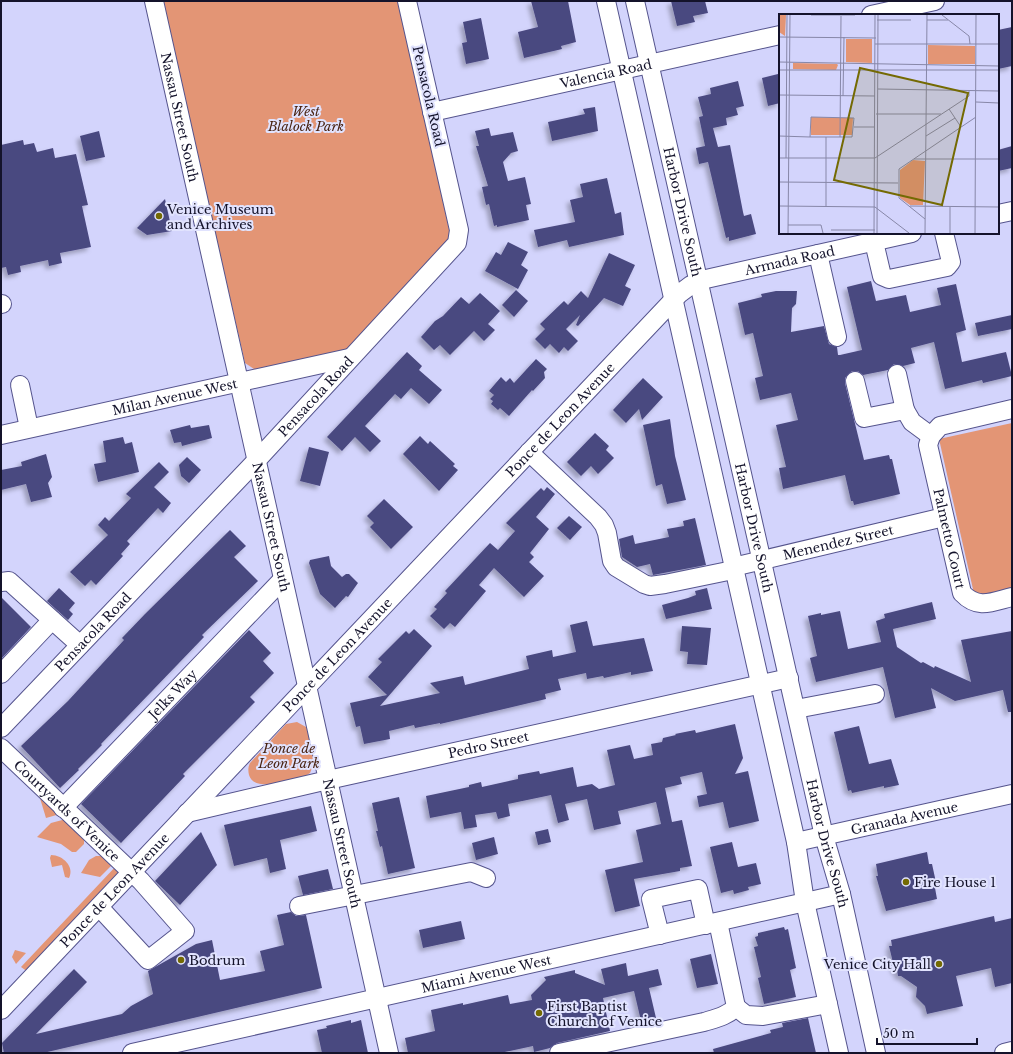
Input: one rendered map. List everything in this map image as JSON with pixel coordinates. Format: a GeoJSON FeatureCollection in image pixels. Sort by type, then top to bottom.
{"type":"FeatureCollection","features":[{"type":"Feature","properties":{"kind":"street","name":"Nassau Street South"},"geometry":{"type":"LineString","coordinates":[[154,1],[240,383],[282,580],[389,1053]]}},
{"type":"Feature","properties":{"kind":"street","name":"Pensacola Road"},"geometry":{"type":"LineString","coordinates":[[2,724],[80,645],[256,460],[349,358],[455,246],[459,239],[459,230],[407,1]]}},
{"type":"Feature","properties":{"kind":"street"},"geometry":{"type":"LineString","coordinates":[[606,1],[796,842],[805,902],[839,1053]]}},
{"type":"Feature","properties":{"kind":"street","name":"Harbor Drive South"},"geometry":{"type":"LineString","coordinates":[[636,1],[824,836],[841,894],[876,1053]]}},
{"type":"Feature","properties":{"kind":"street"},"geometry":{"type":"LineString","coordinates":[[876,14],[935,1]]}},
{"type":"Feature","properties":{"kind":"street","name":"Valencia Road"},"geometry":{"type":"LineString","coordinates":[[432,112],[779,35]]}},
{"type":"Feature","properties":{"kind":"street"},"geometry":{"type":"LineString","coordinates":[[999,214],[1012,211]]}},
{"type":"Feature","properties":{"kind":"street","name":"Armada Road"},"geometry":{"type":"LineString","coordinates":[[673,300],[699,281],[908,234]]}},
{"type":"Feature","properties":{"kind":"street"},"geometry":{"type":"LineString","coordinates":[[874,242],[882,276],[889,279],[947,267],[951,262],[944,234]]}},
{"type":"Feature","properties":{"kind":"street"},"geometry":{"type":"LineString","coordinates":[[818,254],[837,337]]}},
{"type":"Feature","properties":{"kind":"street","name":"Ponce de Leon Avenue"},"geometry":{"type":"LineString","coordinates":[[1,1010],[673,300]]}},
{"type":"Feature","properties":{"kind":"street","name":"Milan Avenue West"},"geometry":{"type":"LineString","coordinates":[[1,435],[349,358]]}},
{"type":"Feature","properties":{"kind":"street"},"geometry":{"type":"LineString","coordinates":[[897,374],[905,410],[912,422],[931,436],[936,429],[944,424],[1012,409]]}},
{"type":"Feature","properties":{"kind":"street"},"geometry":{"type":"LineString","coordinates":[[856,381],[864,418],[905,410]]}},
{"type":"Feature","properties":{"kind":"street"},"geometry":{"type":"LineString","coordinates":[[20,385],[29,428]]}},
{"type":"Feature","properties":{"kind":"street","name":"Palmetto Court"},"geometry":{"type":"LineString","coordinates":[[931,436],[928,444],[930,455],[962,593],[972,602],[980,604],[1012,597]]}},
{"type":"Feature","properties":{"kind":"street","name":"Menendez Street"},"geometry":{"type":"LineString","coordinates":[[529,452],[604,524],[612,561],[616,567],[650,586],[665,584],[944,517]]}},
{"type":"Feature","properties":{"kind":"street","name":"Jelks Way"},"geometry":{"type":"LineString","coordinates":[[63,808],[282,580]]}},
{"type":"Feature","properties":{"kind":"street"},"geometry":{"type":"LineString","coordinates":[[1,582],[9,581],[80,645]]}},
{"type":"Feature","properties":{"kind":"street"},"geometry":{"type":"LineString","coordinates":[[1,674],[52,620]]}},
{"type":"Feature","properties":{"kind":"street","name":"Pedro Street"},"geometry":{"type":"LineString","coordinates":[[187,813],[328,780],[789,678]]}},
{"type":"Feature","properties":{"kind":"street"},"geometry":{"type":"LineString","coordinates":[[796,709],[875,694]]}},
{"type":"Feature","properties":{"kind":"street","name":"Courtyards of Venice"},"geometry":{"type":"LineString","coordinates":[[1,748],[132,873],[185,931],[148,960],[99,907]]}},
{"type":"Feature","properties":{"kind":"street","name":"Granada Avenue"},"geometry":{"type":"LineString","coordinates":[[796,842],[1012,794]]}},
{"type":"Feature","properties":{"kind":"street"},"geometry":{"type":"LineString","coordinates":[[299,906],[471,872],[486,878]]}},
{"type":"Feature","properties":{"kind":"street"},"geometry":{"type":"LineString","coordinates":[[660,935],[651,900],[698,889],[712,924],[736,1007],[746,1014],[763,1016],[828,1004]]}},
{"type":"Feature","properties":{"kind":"street","name":"Miami Avenue West"},"geometry":{"type":"LineString","coordinates":[[132,1053],[841,894]]}},
{"type":"Feature","properties":{"kind":"street"},"geometry":{"type":"LineString","coordinates":[[559,1053],[721,1017],[736,1007]]}},
{"type":"Feature","properties":{"kind":"street"},"geometry":{"type":"LineString","coordinates":[[1004,1053],[1012,1051]]}},
{"type":"Feature","properties":{"kind":"green space","name":"West Blalock Park"},"geometry":{"type":"Polygon","coordinates":[[[162,1],[399,1],[450,234],[448,240],[348,348],[342,352],[260,369],[254,369],[245,363],[162,1]]]}},
{"type":"Feature","properties":{"kind":"green space"},"geometry":{"type":"Polygon","coordinates":[[[1012,423],[1012,589],[975,598],[939,439],[1012,423]]]}},
{"type":"Feature","properties":{"kind":"green space","name":"Ponce de Leon Park"},"geometry":{"type":"Polygon","coordinates":[[[297,722],[306,727],[309,733],[315,761],[310,773],[304,777],[274,784],[258,783],[252,780],[248,772],[250,763],[286,724],[297,722]]]}},
{"type":"Feature","properties":{"kind":"green space"},"geometry":{"type":"Polygon","coordinates":[[[39,795],[60,814],[46,818],[39,795]]]}},
{"type":"Feature","properties":{"kind":"green space"},"geometry":{"type":"Polygon","coordinates":[[[66,819],[84,837],[84,844],[76,852],[72,852],[61,844],[37,837],[51,823],[66,819]]]}},
{"type":"Feature","properties":{"kind":"green space"},"geometry":{"type":"Polygon","coordinates":[[[51,855],[60,857],[67,862],[70,870],[69,878],[65,877],[62,865],[52,867],[50,858],[51,855]]]}},
{"type":"Feature","properties":{"kind":"green space"},"geometry":{"type":"Polygon","coordinates":[[[96,856],[103,856],[114,863],[100,877],[81,873],[89,860],[96,856]]]}},
{"type":"Feature","properties":{"kind":"green space"},"geometry":{"type":"Polygon","coordinates":[[[117,865],[119,874],[28,972],[21,967],[117,865]]]}},
{"type":"Feature","properties":{"kind":"green space"},"geometry":{"type":"Polygon","coordinates":[[[15,950],[26,953],[16,964],[12,957],[15,950]]]}},
{"type":"Feature","properties":{"kind":"building"},"geometry":{"type":"Polygon","coordinates":[[[531,1],[568,1],[576,42],[561,46],[562,49],[524,58],[518,32],[538,27],[531,1]]]}},
{"type":"Feature","properties":{"kind":"building"},"geometry":{"type":"Polygon","coordinates":[[[671,1],[705,1],[708,13],[693,16],[695,22],[677,26],[671,1]]]}},
{"type":"Feature","properties":{"kind":"building"},"geometry":{"type":"Polygon","coordinates":[[[481,18],[489,59],[466,64],[462,43],[467,42],[463,22],[481,18]]]}},
{"type":"Feature","properties":{"kind":"building"},"geometry":{"type":"Polygon","coordinates":[[[1012,27],[1012,66],[999,69],[999,30],[1012,27]]]}},
{"type":"Feature","properties":{"kind":"building"},"geometry":{"type":"Polygon","coordinates":[[[779,75],[779,103],[768,106],[762,78],[779,75]]]}},
{"type":"Feature","properties":{"kind":"building"},"geometry":{"type":"Polygon","coordinates":[[[738,81],[744,106],[736,108],[738,115],[726,118],[727,125],[713,128],[718,147],[730,145],[744,216],[751,214],[756,234],[729,241],[729,237],[726,238],[708,162],[699,164],[696,148],[705,146],[699,117],[703,116],[698,97],[711,94],[710,88],[738,81]]]}},
{"type":"Feature","properties":{"kind":"building"},"geometry":{"type":"Polygon","coordinates":[[[595,107],[598,131],[552,141],[548,122],[585,114],[583,109],[595,107]]]}},
{"type":"Feature","properties":{"kind":"building"},"geometry":{"type":"Polygon","coordinates":[[[489,128],[491,136],[513,132],[518,151],[511,153],[503,162],[508,181],[525,177],[531,204],[526,205],[529,220],[497,227],[497,225],[494,226],[489,204],[486,205],[482,187],[488,186],[476,146],[479,146],[475,131],[489,128]]]}},
{"type":"Feature","properties":{"kind":"building"},"geometry":{"type":"Polygon","coordinates":[[[99,131],[105,157],[86,161],[80,136],[99,131]]]}},
{"type":"Feature","properties":{"kind":"building"},"geometry":{"type":"Polygon","coordinates":[[[23,140],[24,145],[34,143],[37,152],[53,148],[55,158],[76,154],[88,205],[82,206],[91,247],[60,253],[62,263],[49,266],[48,260],[20,266],[21,272],[8,275],[6,267],[1,268],[1,145],[23,140]]]}},
{"type":"Feature","properties":{"kind":"building"},"geometry":{"type":"Polygon","coordinates":[[[1012,146],[1012,168],[999,171],[999,150],[1012,146]]]}},
{"type":"Feature","properties":{"kind":"building"},"geometry":{"type":"Polygon","coordinates":[[[607,178],[615,214],[621,212],[624,235],[569,247],[567,240],[538,247],[534,230],[575,222],[570,200],[583,197],[580,184],[607,178]]]}},
{"type":"Feature","properties":{"kind":"building","name":"Venice Museum and Archives"},"geometry":{"type":"Polygon","coordinates":[[[165,199],[172,231],[147,235],[137,228],[165,199]]]}},
{"type":"Feature","properties":{"kind":"building"},"geometry":{"type":"Polygon","coordinates":[[[508,242],[528,252],[521,265],[528,270],[518,289],[485,271],[496,252],[501,255],[508,242]]]}},
{"type":"Feature","properties":{"kind":"building"},"geometry":{"type":"Polygon","coordinates":[[[609,253],[635,265],[625,286],[631,289],[623,306],[604,298],[578,326],[576,325],[580,315],[566,329],[578,341],[568,351],[564,347],[559,353],[550,344],[545,349],[535,339],[545,329],[540,324],[564,301],[568,305],[581,291],[588,298],[609,253]]]}},
{"type":"Feature","properties":{"kind":"building"},"geometry":{"type":"Polygon","coordinates":[[[871,281],[876,301],[906,295],[910,312],[941,305],[937,288],[956,284],[966,330],[956,333],[962,362],[1006,352],[1012,376],[983,383],[982,380],[945,389],[934,342],[911,348],[915,363],[903,366],[894,364],[888,370],[863,375],[858,371],[852,371],[845,378],[845,383],[864,460],[889,455],[890,459],[892,459],[900,494],[854,505],[853,501],[851,501],[845,475],[783,489],[779,468],[786,467],[776,425],[798,420],[791,393],[760,400],[755,378],[763,376],[753,333],[745,335],[738,303],[762,297],[761,294],[776,291],[797,291],[796,304],[792,308],[791,332],[824,326],[829,344],[837,347],[838,355],[840,355],[862,350],[847,287],[871,281]]]}},
{"type":"Feature","properties":{"kind":"building"},"geometry":{"type":"Polygon","coordinates":[[[516,290],[528,301],[514,317],[502,305],[516,290]]]}},
{"type":"Feature","properties":{"kind":"building"},"geometry":{"type":"Polygon","coordinates":[[[480,293],[500,311],[488,324],[495,330],[484,341],[474,331],[450,355],[440,345],[434,350],[421,337],[435,321],[443,316],[461,297],[469,304],[480,293]]]}},
{"type":"Feature","properties":{"kind":"building"},"geometry":{"type":"Polygon","coordinates":[[[1012,315],[1012,329],[978,336],[975,323],[1012,315]]]}},
{"type":"Feature","properties":{"kind":"building"},"geometry":{"type":"Polygon","coordinates":[[[407,352],[422,366],[419,370],[442,390],[429,404],[411,388],[401,399],[395,394],[365,426],[381,441],[370,452],[355,437],[342,451],[327,437],[407,352]]]}},
{"type":"Feature","properties":{"kind":"building"},"geometry":{"type":"Polygon","coordinates":[[[536,359],[547,369],[544,372],[545,378],[509,416],[500,408],[498,410],[491,404],[493,401],[490,399],[494,395],[489,391],[501,377],[506,382],[510,378],[514,383],[536,359]]]}},
{"type":"Feature","properties":{"kind":"building"},"geometry":{"type":"Polygon","coordinates":[[[643,378],[663,397],[642,420],[639,409],[626,423],[613,410],[643,378]]]}},
{"type":"Feature","properties":{"kind":"building"},"geometry":{"type":"Polygon","coordinates":[[[670,419],[675,456],[686,500],[667,504],[662,484],[656,486],[643,425],[670,419]]]}},
{"type":"Feature","properties":{"kind":"building"},"geometry":{"type":"Polygon","coordinates":[[[190,425],[191,428],[209,425],[212,438],[182,446],[181,442],[174,443],[170,430],[190,425]]]}},
{"type":"Feature","properties":{"kind":"building"},"geometry":{"type":"Polygon","coordinates":[[[595,433],[609,446],[606,450],[614,458],[598,474],[591,466],[581,476],[567,462],[595,433]]]}},
{"type":"Feature","properties":{"kind":"building"},"geometry":{"type":"Polygon","coordinates":[[[420,436],[428,444],[430,441],[455,464],[453,466],[458,470],[439,491],[403,454],[420,436]]]}},
{"type":"Feature","properties":{"kind":"building"},"geometry":{"type":"Polygon","coordinates":[[[123,437],[125,444],[132,442],[139,472],[98,482],[94,464],[106,462],[103,441],[123,437]]]}},
{"type":"Feature","properties":{"kind":"building"},"geometry":{"type":"Polygon","coordinates":[[[309,447],[329,452],[320,486],[300,481],[309,447]]]}},
{"type":"Feature","properties":{"kind":"building"},"geometry":{"type":"Polygon","coordinates":[[[46,454],[52,477],[48,483],[52,497],[31,502],[26,484],[1,490],[1,470],[22,466],[21,462],[46,454]]]}},
{"type":"Feature","properties":{"kind":"building"},"geometry":{"type":"Polygon","coordinates":[[[187,457],[201,470],[189,483],[181,476],[179,465],[187,457]]]}},
{"type":"Feature","properties":{"kind":"building"},"geometry":{"type":"Polygon","coordinates":[[[159,462],[169,472],[154,487],[171,503],[163,513],[158,508],[127,541],[130,544],[121,554],[123,556],[96,585],[91,580],[85,586],[70,572],[108,535],[98,525],[105,517],[109,521],[131,498],[126,494],[159,462]]]}},
{"type":"Feature","properties":{"kind":"building"},"geometry":{"type":"Polygon","coordinates":[[[547,487],[555,494],[536,517],[549,529],[530,553],[534,557],[529,562],[544,576],[524,597],[494,568],[479,585],[486,591],[455,627],[450,623],[444,629],[430,616],[437,609],[434,607],[447,593],[445,591],[490,543],[498,550],[515,531],[506,523],[541,488],[544,491],[547,487]]]}},
{"type":"Feature","properties":{"kind":"building"},"geometry":{"type":"Polygon","coordinates":[[[384,499],[413,527],[391,549],[370,527],[374,523],[367,516],[384,499]]]}},
{"type":"Feature","properties":{"kind":"building"},"geometry":{"type":"Polygon","coordinates":[[[569,516],[582,527],[570,540],[557,528],[569,516]]]}},
{"type":"Feature","properties":{"kind":"building"},"geometry":{"type":"Polygon","coordinates":[[[695,518],[706,565],[653,575],[650,564],[637,567],[622,557],[619,539],[633,535],[635,544],[669,537],[667,529],[684,526],[683,521],[695,518]]]}},
{"type":"Feature","properties":{"kind":"building"},"geometry":{"type":"Polygon","coordinates":[[[230,530],[246,546],[234,557],[258,581],[202,635],[204,637],[101,744],[102,745],[78,769],[79,770],[60,788],[21,746],[68,701],[124,640],[122,638],[145,614],[230,530]]]}},
{"type":"Feature","properties":{"kind":"building"},"geometry":{"type":"Polygon","coordinates":[[[329,556],[331,566],[342,577],[349,574],[358,583],[348,597],[346,596],[335,608],[320,594],[309,563],[310,560],[329,556]]]}},
{"type":"Feature","properties":{"kind":"building"},"geometry":{"type":"Polygon","coordinates":[[[59,588],[75,603],[69,610],[73,614],[68,620],[47,601],[59,588]]]}},
{"type":"Feature","properties":{"kind":"building"},"geometry":{"type":"Polygon","coordinates":[[[707,588],[712,609],[666,619],[662,605],[696,595],[695,591],[707,588]]]}},
{"type":"Feature","properties":{"kind":"building"},"geometry":{"type":"Polygon","coordinates":[[[1,597],[31,627],[1,659],[1,597]]]}},
{"type":"Feature","properties":{"kind":"building"},"geometry":{"type":"Polygon","coordinates":[[[932,602],[936,619],[893,629],[897,647],[921,663],[923,662],[934,668],[935,666],[971,682],[961,640],[1012,631],[1012,712],[1008,712],[1003,690],[955,701],[931,688],[936,708],[895,718],[883,667],[816,682],[810,658],[817,656],[808,616],[840,611],[848,649],[881,642],[876,621],[885,618],[884,614],[932,602]]]}},
{"type":"Feature","properties":{"kind":"building"},"geometry":{"type":"Polygon","coordinates":[[[587,621],[593,646],[644,638],[653,671],[631,675],[631,672],[604,678],[603,676],[587,679],[586,673],[558,679],[561,690],[545,694],[546,699],[440,724],[415,728],[414,725],[389,731],[390,739],[364,744],[360,726],[356,727],[350,703],[387,695],[368,677],[382,662],[378,659],[406,631],[409,634],[414,629],[432,646],[380,706],[440,693],[430,683],[463,676],[465,685],[529,669],[526,656],[552,650],[553,657],[576,652],[570,625],[587,621]]]}},
{"type":"Feature","properties":{"kind":"building"},"geometry":{"type":"Polygon","coordinates":[[[682,626],[711,628],[707,665],[687,664],[688,652],[680,651],[682,626]]]}},
{"type":"Feature","properties":{"kind":"building"},"geometry":{"type":"Polygon","coordinates":[[[249,630],[271,653],[263,661],[274,673],[250,697],[255,702],[183,774],[185,776],[121,843],[81,804],[249,630]]]}},
{"type":"Feature","properties":{"kind":"building"},"geometry":{"type":"Polygon","coordinates":[[[735,724],[743,758],[735,774],[748,771],[759,821],[729,828],[723,802],[699,807],[697,796],[707,794],[702,772],[680,777],[682,784],[665,788],[672,822],[682,820],[692,866],[680,868],[680,871],[634,879],[640,906],[615,912],[605,870],[643,862],[636,830],[661,824],[656,802],[618,811],[621,824],[594,830],[587,799],[565,804],[569,820],[558,823],[551,795],[508,804],[510,816],[498,819],[496,812],[475,815],[477,827],[464,829],[461,812],[430,818],[426,796],[469,787],[469,785],[481,782],[482,787],[518,779],[518,775],[539,771],[540,774],[573,767],[577,787],[592,784],[599,789],[615,785],[607,750],[630,745],[634,759],[653,755],[651,744],[662,742],[663,738],[695,730],[696,733],[735,724]]]}},
{"type":"Feature","properties":{"kind":"building"},"geometry":{"type":"Polygon","coordinates":[[[859,726],[869,764],[891,759],[899,785],[884,788],[884,786],[852,793],[851,790],[848,791],[834,732],[859,726]]]}},
{"type":"Feature","properties":{"kind":"building"},"geometry":{"type":"Polygon","coordinates":[[[399,797],[415,868],[388,874],[382,846],[380,847],[376,831],[378,831],[372,803],[399,797]]]}},
{"type":"Feature","properties":{"kind":"building"},"geometry":{"type":"Polygon","coordinates":[[[311,806],[317,831],[280,840],[286,869],[270,873],[267,858],[234,866],[224,825],[311,806]]]}},
{"type":"Feature","properties":{"kind":"building"},"geometry":{"type":"Polygon","coordinates":[[[548,829],[551,842],[538,845],[535,832],[548,829]]]}},
{"type":"Feature","properties":{"kind":"building"},"geometry":{"type":"Polygon","coordinates":[[[201,832],[217,865],[180,905],[155,881],[201,832]]]}},
{"type":"Feature","properties":{"kind":"building"},"geometry":{"type":"Polygon","coordinates":[[[494,837],[498,854],[476,860],[472,843],[494,837]]]}},
{"type":"Feature","properties":{"kind":"building"},"geometry":{"type":"Polygon","coordinates":[[[732,842],[738,867],[756,863],[761,884],[748,887],[749,890],[734,894],[733,890],[721,893],[710,847],[732,842]]]}},
{"type":"Feature","properties":{"kind":"building","name":"Fire House 1"},"geometry":{"type":"Polygon","coordinates":[[[927,852],[929,864],[932,864],[937,887],[935,888],[937,899],[886,911],[876,876],[878,876],[876,864],[927,852]]]}},
{"type":"Feature","properties":{"kind":"building"},"geometry":{"type":"Polygon","coordinates":[[[328,869],[333,889],[303,895],[298,876],[328,869]]]}},
{"type":"Feature","properties":{"kind":"building"},"geometry":{"type":"Polygon","coordinates":[[[291,912],[296,916],[306,915],[322,988],[43,1053],[4,1053],[2,1043],[74,969],[87,982],[36,1034],[122,1014],[131,1006],[153,994],[148,971],[196,944],[212,940],[220,980],[265,971],[260,951],[284,945],[277,915],[291,912]]]}},
{"type":"Feature","properties":{"kind":"building","name":"Venice City Hall"},"geometry":{"type":"Polygon","coordinates":[[[994,916],[995,922],[1012,918],[1012,983],[995,987],[991,968],[956,976],[963,1006],[927,1014],[925,1006],[916,997],[917,987],[901,976],[898,976],[897,970],[895,971],[889,946],[892,946],[891,940],[994,916]]]}},
{"type":"Feature","properties":{"kind":"building"},"geometry":{"type":"Polygon","coordinates":[[[461,921],[465,939],[423,948],[419,930],[461,921]]]}},
{"type":"Feature","properties":{"kind":"building"},"geometry":{"type":"Polygon","coordinates":[[[784,927],[785,930],[788,929],[796,968],[790,970],[796,997],[764,1004],[758,978],[761,977],[754,947],[758,946],[755,937],[758,936],[758,933],[784,927]]]}},
{"type":"Feature","properties":{"kind":"building"},"geometry":{"type":"Polygon","coordinates":[[[711,954],[718,984],[697,988],[690,959],[711,954]]]}},
{"type":"Feature","properties":{"kind":"building","name":"First Baptist Church of Venice"},"geometry":{"type":"Polygon","coordinates":[[[626,963],[628,976],[658,969],[662,985],[649,988],[656,1018],[641,1021],[634,991],[603,998],[610,1031],[557,1043],[550,1048],[534,1052],[533,1046],[500,1053],[408,1053],[405,1038],[435,1031],[431,1010],[463,1003],[463,1005],[508,995],[510,1004],[532,1000],[531,995],[546,980],[544,977],[575,970],[575,973],[605,985],[601,969],[626,963]]]}},
{"type":"Feature","properties":{"kind":"building"},"geometry":{"type":"Polygon","coordinates":[[[808,1018],[816,1053],[714,1053],[713,1049],[771,1033],[770,1030],[783,1027],[782,1023],[808,1018]]]}},
{"type":"Feature","properties":{"kind":"building"},"geometry":{"type":"Polygon","coordinates":[[[351,1020],[351,1023],[361,1020],[368,1053],[322,1053],[317,1030],[327,1028],[326,1026],[351,1020]]]}},
{"type":"Feature","properties":{"kind":"place","name":"Venice Museum and Archives"},"geometry":{"type":"Point","coordinates":[159,216]}},
{"type":"Feature","properties":{"kind":"place","name":"Fire House 1"},"geometry":{"type":"Point","coordinates":[906,882]}},
{"type":"Feature","properties":{"kind":"place","name":"Bodrum"},"geometry":{"type":"Point","coordinates":[181,960]}},
{"type":"Feature","properties":{"kind":"place","name":"Venice City Hall"},"geometry":{"type":"Point","coordinates":[939,964]}},
{"type":"Feature","properties":{"kind":"place","name":"First Baptist Church of Venice"},"geometry":{"type":"Point","coordinates":[539,1013]}}]}
